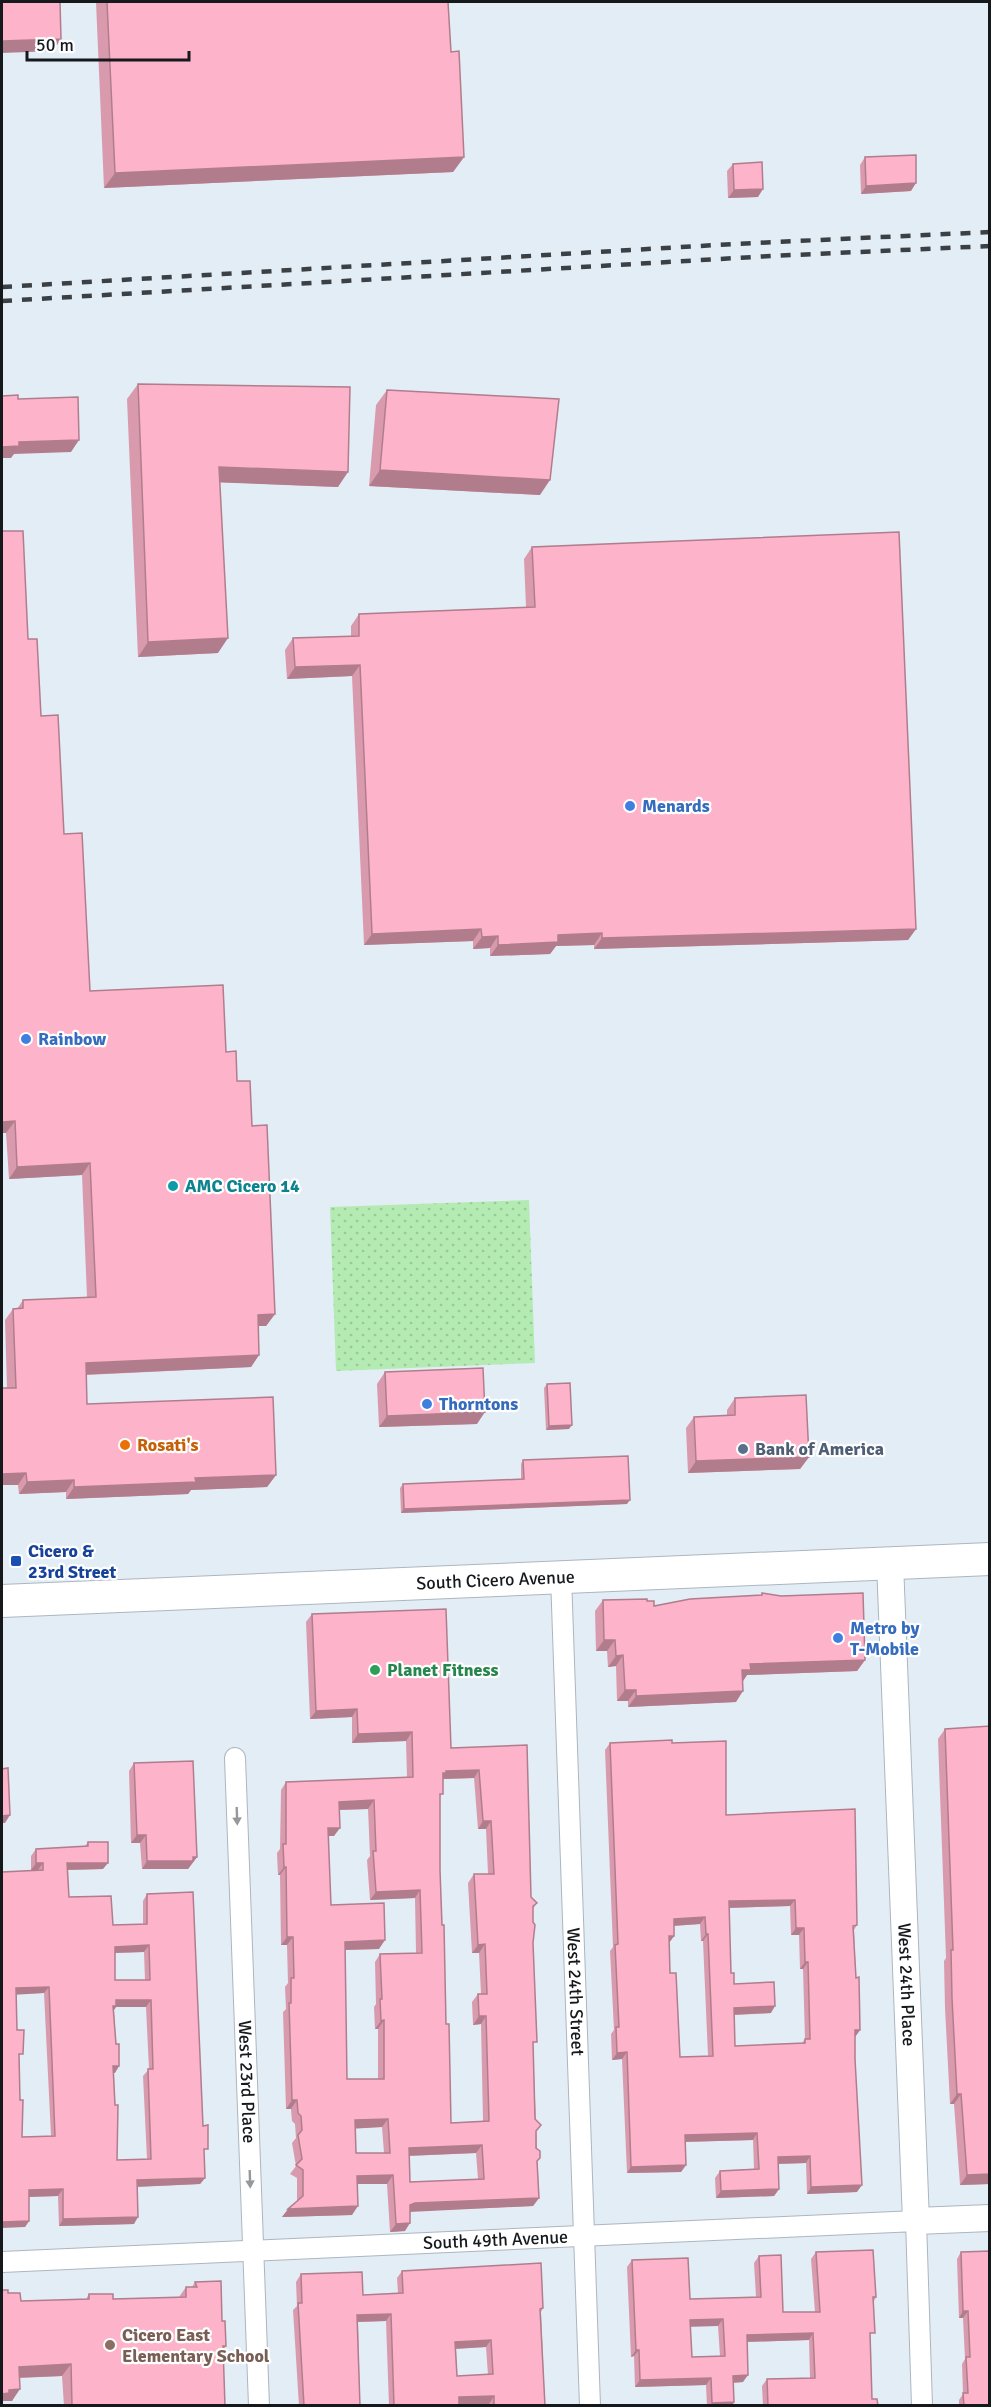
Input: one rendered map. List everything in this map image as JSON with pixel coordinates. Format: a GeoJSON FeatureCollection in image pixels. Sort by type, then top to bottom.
{"type":"FeatureCollection","features":[{"type":"Feature","properties":{"kind":"main road","name":"South Cicero Avenue"},"geometry":{"type":"LineString","coordinates":[[2,1601],[990,1559]]}},
{"type":"Feature","properties":{"kind":"street","name":"West 24th Place"},"geometry":{"type":"LineString","coordinates":[[890,1563],[922,2406]]}},
{"type":"Feature","properties":{"kind":"street","name":"West 24th Street"},"geometry":{"type":"LineString","coordinates":[[561,1576],[590,2406]]}},
{"type":"Feature","properties":{"kind":"street","name":"West 23rd Place"},"geometry":{"type":"LineString","coordinates":[[235,1758],[259,2406]]}},
{"type":"Feature","properties":{"kind":"street","name":"South 49th Avenue"},"geometry":{"type":"LineString","coordinates":[[2,2262],[990,2218]]}},
{"type":"Feature","properties":{"kind":"green space"},"geometry":{"type":"Polygon","coordinates":[[[529,1200],[535,1363],[336,1371],[330,1207],[529,1200]]]}},
{"type":"Feature","properties":{"kind":"building"},"geometry":{"type":"Polygon","coordinates":[[[2,2],[60,2],[61,39],[2,41],[2,2]]]}},
{"type":"Feature","properties":{"kind":"building"},"geometry":{"type":"Polygon","coordinates":[[[107,2],[448,2],[451,52],[459,51],[464,157],[115,173],[107,2]]]}},
{"type":"Feature","properties":{"kind":"building"},"geometry":{"type":"Polygon","coordinates":[[[916,155],[916,183],[866,186],[865,157],[916,155]]]}},
{"type":"Feature","properties":{"kind":"building"},"geometry":{"type":"Polygon","coordinates":[[[762,162],[763,189],[734,190],[733,164],[762,162]]]}},
{"type":"Feature","properties":{"kind":"building"},"geometry":{"type":"Polygon","coordinates":[[[138,384],[350,387],[348,472],[219,467],[228,638],[148,642],[138,384]]]}},
{"type":"Feature","properties":{"kind":"building"},"geometry":{"type":"Polygon","coordinates":[[[387,390],[559,399],[550,480],[380,470],[387,390]]]}},
{"type":"Feature","properties":{"kind":"building"},"geometry":{"type":"Polygon","coordinates":[[[18,395],[18,399],[78,397],[79,440],[19,442],[19,446],[2,447],[2,396],[18,395]]]}},
{"type":"Feature","properties":{"kind":"building"},"geometry":{"type":"Polygon","coordinates":[[[2,531],[23,531],[28,639],[37,639],[41,716],[58,715],[64,834],[82,833],[90,991],[223,985],[226,1052],[236,1051],[237,1081],[250,1081],[252,1126],[267,1125],[275,1314],[258,1315],[259,1355],[86,1363],[87,1404],[273,1397],[276,1475],[195,1478],[196,1482],[74,1487],[74,1480],[27,1482],[26,1473],[2,1474],[2,1388],[16,1388],[13,1309],[23,1308],[23,1300],[96,1297],[90,1163],[17,1167],[15,1121],[2,1122],[2,531]]]}},
{"type":"Feature","properties":{"kind":"building","name":"Menards"},"geometry":{"type":"Polygon","coordinates":[[[899,532],[916,929],[602,938],[602,933],[558,935],[558,942],[498,945],[498,936],[482,937],[481,929],[372,934],[360,665],[295,667],[293,638],[359,636],[359,614],[535,607],[532,547],[899,532]]]}},
{"type":"Feature","properties":{"kind":"building","name":"Thorntons"},"geometry":{"type":"Polygon","coordinates":[[[483,1368],[485,1412],[387,1416],[385,1372],[483,1368]]]}},
{"type":"Feature","properties":{"kind":"building"},"geometry":{"type":"Polygon","coordinates":[[[570,1383],[572,1425],[549,1426],[547,1384],[570,1383]]]}},
{"type":"Feature","properties":{"kind":"building","name":"Bank of America"},"geometry":{"type":"Polygon","coordinates":[[[806,1395],[809,1457],[696,1461],[694,1417],[735,1415],[735,1398],[806,1395]]]}},
{"type":"Feature","properties":{"kind":"building","name":"Thorntons"},"geometry":{"type":"Polygon","coordinates":[[[628,1456],[630,1500],[404,1509],[403,1484],[524,1479],[523,1460],[628,1456]]]}},
{"type":"Feature","properties":{"kind":"building"},"geometry":{"type":"Polygon","coordinates":[[[762,1593],[781,1596],[863,1593],[865,1660],[750,1664],[751,1670],[742,1670],[743,1691],[636,1696],[636,1690],[625,1690],[623,1655],[616,1656],[615,1640],[604,1640],[603,1600],[647,1599],[647,1601],[654,1601],[654,1606],[690,1599],[762,1595],[762,1593]]]}},
{"type":"Feature","properties":{"kind":"building"},"geometry":{"type":"Polygon","coordinates":[[[446,1609],[451,1748],[527,1745],[531,1897],[537,1903],[533,1906],[535,1925],[533,1943],[537,2042],[533,2042],[535,2119],[541,2125],[536,2131],[536,2148],[540,2151],[540,2158],[537,2161],[539,2198],[415,2203],[410,2205],[410,2223],[396,2224],[393,2175],[357,2176],[358,2206],[288,2209],[303,2196],[303,2170],[296,2165],[302,2159],[298,2135],[302,2130],[301,2116],[298,2113],[297,2100],[292,2100],[289,2003],[291,2003],[291,1978],[294,1978],[293,1937],[287,1937],[286,1867],[284,1867],[283,1844],[286,1844],[286,1782],[413,1777],[412,1732],[358,1734],[357,1709],[316,1711],[312,1614],[446,1609]],[[479,1770],[443,1773],[443,1794],[440,1794],[440,1870],[442,1925],[444,1925],[446,2024],[449,2024],[451,2123],[489,2121],[486,2016],[479,2016],[478,1994],[487,1994],[485,1944],[478,1945],[474,1874],[494,1874],[491,1821],[483,1821],[479,1770]],[[374,1800],[339,1802],[340,1828],[328,1828],[331,1905],[384,1903],[385,1940],[345,1942],[347,2079],[384,2079],[384,2020],[381,2021],[380,1954],[422,1953],[420,1890],[376,1892],[373,1851],[376,1851],[374,1800]],[[388,2119],[355,2120],[356,2153],[390,2153],[388,2119]],[[482,2145],[409,2148],[410,2182],[484,2179],[482,2145]]]}},
{"type":"Feature","properties":{"kind":"building"},"geometry":{"type":"Polygon","coordinates":[[[990,1726],[990,2174],[967,2175],[961,2094],[957,2094],[952,1998],[951,1950],[953,1950],[945,1729],[990,1726]]]}},
{"type":"Feature","properties":{"kind":"building"},"geometry":{"type":"Polygon","coordinates":[[[672,1740],[672,1743],[726,1741],[726,1815],[855,1809],[857,1925],[853,1926],[856,1978],[859,1977],[860,2030],[855,2030],[855,2059],[862,2185],[811,2187],[810,2156],[778,2157],[779,2189],[721,2191],[720,2171],[759,2169],[757,2133],[685,2135],[686,2165],[631,2167],[627,2052],[617,2053],[616,2027],[619,2027],[615,1945],[618,1944],[610,1743],[672,1740]],[[795,1900],[729,1901],[731,1973],[734,1973],[734,1984],[774,1982],[775,2006],[734,2008],[735,2046],[805,2043],[805,2039],[810,2039],[808,1962],[805,1962],[804,1928],[796,1928],[795,1900]],[[705,1917],[674,1919],[674,1936],[669,1936],[670,1973],[676,1973],[680,2057],[713,2056],[708,1934],[706,1934],[705,1917]]]}},
{"type":"Feature","properties":{"kind":"building"},"geometry":{"type":"Polygon","coordinates":[[[193,1761],[197,1857],[193,1857],[193,1861],[147,1861],[146,1835],[137,1835],[134,1763],[193,1761]]]}},
{"type":"Feature","properties":{"kind":"building"},"geometry":{"type":"Polygon","coordinates":[[[8,1768],[10,1815],[2,1816],[2,1769],[8,1768]]]}},
{"type":"Feature","properties":{"kind":"building"},"geometry":{"type":"Polygon","coordinates":[[[88,1842],[108,1842],[108,1863],[67,1863],[69,1897],[111,1896],[113,1925],[147,1924],[147,1894],[193,1892],[203,2126],[208,2125],[208,2149],[204,2149],[205,2178],[137,2180],[138,2217],[63,2219],[63,2189],[29,2190],[29,2221],[2,2222],[2,1872],[43,1870],[43,1863],[36,1863],[36,1849],[88,1846],[88,1842]],[[149,1945],[115,1947],[115,1980],[150,1980],[149,1945]],[[49,1987],[16,1988],[17,2030],[24,2030],[23,2054],[19,2054],[20,2100],[23,2100],[22,2137],[55,2136],[49,1987]],[[116,2000],[116,2006],[113,2006],[116,2044],[119,2044],[119,2066],[113,2066],[115,2105],[118,2105],[117,2160],[151,2159],[148,2069],[153,2069],[151,2000],[116,2000]]]}},
{"type":"Feature","properties":{"kind":"building"},"geometry":{"type":"Polygon","coordinates":[[[873,2250],[876,2297],[873,2297],[875,2333],[870,2333],[872,2399],[877,2399],[878,2406],[768,2406],[767,2379],[815,2378],[813,2333],[747,2335],[748,2375],[733,2376],[734,2402],[712,2403],[711,2378],[640,2380],[639,2350],[636,2350],[632,2260],[688,2258],[690,2299],[761,2297],[759,2256],[781,2255],[783,2312],[820,2312],[816,2252],[873,2250]],[[723,2319],[690,2320],[692,2357],[725,2356],[723,2319]]]}},
{"type":"Feature","properties":{"kind":"building"},"geometry":{"type":"Polygon","coordinates":[[[990,2251],[990,2406],[964,2406],[963,2393],[968,2393],[966,2357],[970,2357],[968,2311],[963,2311],[961,2252],[990,2251]]]}},
{"type":"Feature","properties":{"kind":"building"},"geometry":{"type":"Polygon","coordinates":[[[541,2263],[543,2308],[540,2309],[545,2406],[494,2406],[494,2396],[459,2397],[459,2406],[394,2406],[391,2314],[357,2315],[360,2406],[304,2406],[298,2303],[302,2303],[301,2274],[362,2272],[363,2295],[403,2293],[402,2271],[541,2263]],[[491,2340],[455,2342],[457,2376],[493,2374],[491,2340]]]}},
{"type":"Feature","properties":{"kind":"building","name":"Cicero East Elementary School"},"geometry":{"type":"Polygon","coordinates":[[[221,2281],[222,2321],[225,2321],[226,2346],[223,2346],[225,2406],[72,2406],[71,2364],[19,2367],[20,2389],[9,2390],[9,2393],[2,2394],[2,2290],[8,2290],[8,2293],[20,2293],[21,2301],[89,2299],[89,2294],[113,2294],[113,2299],[186,2297],[186,2287],[197,2287],[195,2282],[221,2281]]]}},
{"type":"Feature","properties":{"kind":"railway"},"geometry":{"type":"LineString","coordinates":[[2,287],[733,244],[990,232]]}},
{"type":"Feature","properties":{"kind":"railway"},"geometry":{"type":"LineString","coordinates":[[2,301],[771,256],[990,246]]}},
{"type":"Feature","properties":{"kind":"place","name":"Menards"},"geometry":{"type":"Point","coordinates":[630,806]}},
{"type":"Feature","properties":{"kind":"place","name":"Rainbow"},"geometry":{"type":"Point","coordinates":[26,1039]}},
{"type":"Feature","properties":{"kind":"place","name":"AMC Cicero 14"},"geometry":{"type":"Point","coordinates":[173,1186]}},
{"type":"Feature","properties":{"kind":"place","name":"Thorntons"},"geometry":{"type":"Point","coordinates":[427,1404]}},
{"type":"Feature","properties":{"kind":"place","name":"Rosati's"},"geometry":{"type":"Point","coordinates":[125,1445]}},
{"type":"Feature","properties":{"kind":"place","name":"Bank of America"},"geometry":{"type":"Point","coordinates":[743,1449]}},
{"type":"Feature","properties":{"kind":"place","name":"Cicero & 23rd Street"},"geometry":{"type":"Point","coordinates":[16,1561]}},
{"type":"Feature","properties":{"kind":"place","name":"Metro by T-Mobile"},"geometry":{"type":"Point","coordinates":[838,1638]}},
{"type":"Feature","properties":{"kind":"place","name":"Planet Fitness"},"geometry":{"type":"Point","coordinates":[375,1670]}},
{"type":"Feature","properties":{"kind":"place","name":"Cicero East Elementary School"},"geometry":{"type":"Point","coordinates":[110,2345]}}]}
